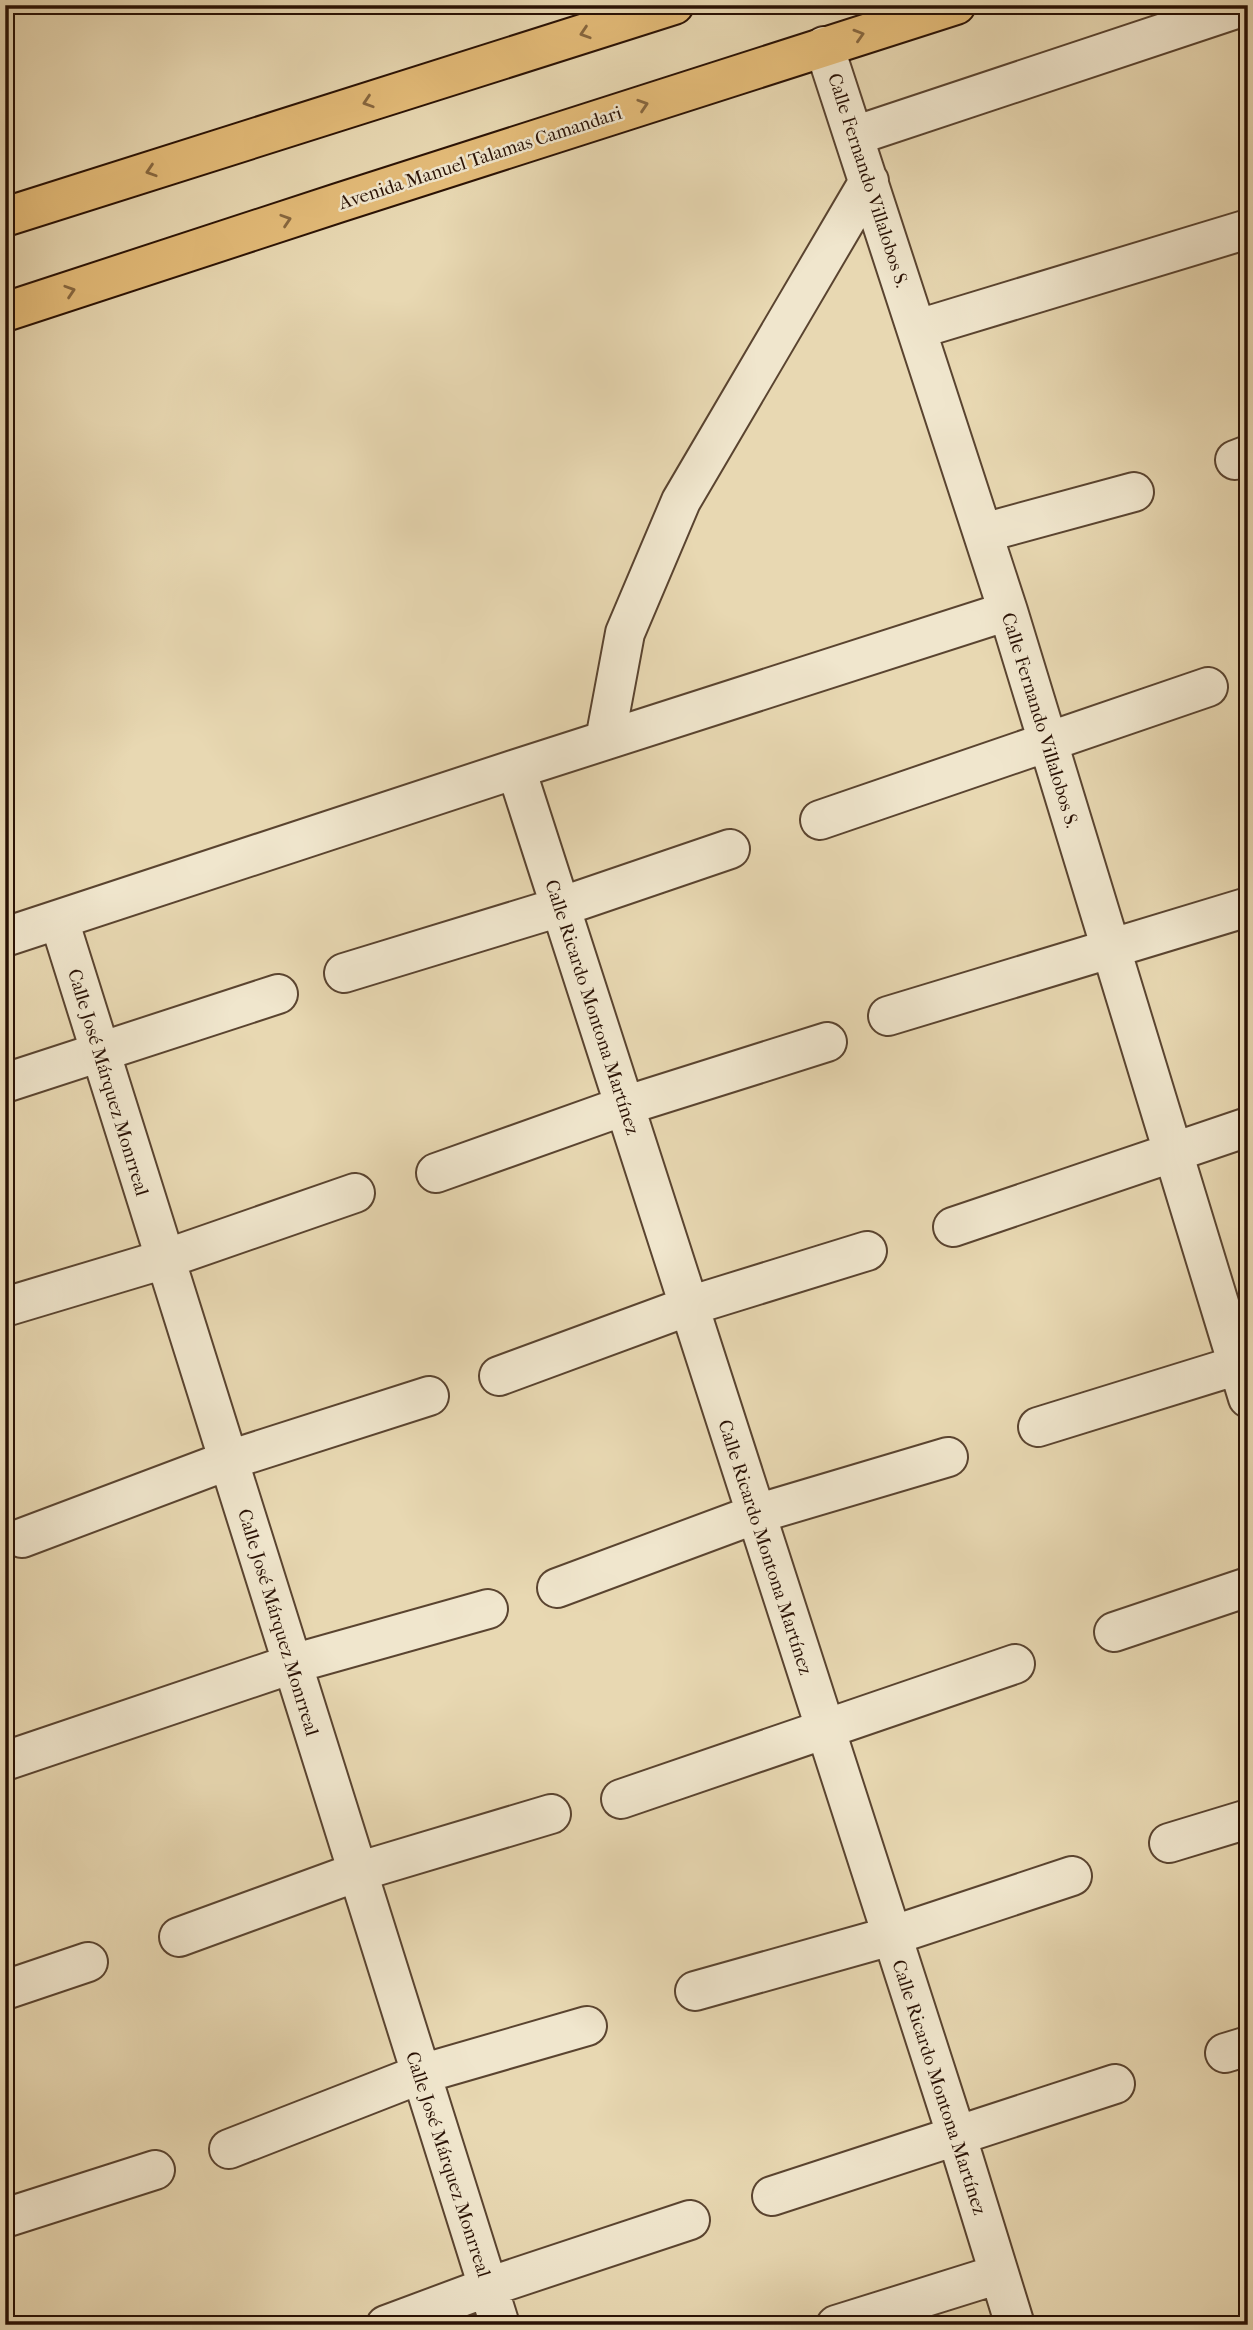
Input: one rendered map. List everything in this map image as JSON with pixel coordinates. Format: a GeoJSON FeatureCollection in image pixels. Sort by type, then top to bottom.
{"type":"FeatureCollection","features":[{"type":"Feature","properties":{"kind":"main road"},"geometry":{"type":"LineString","coordinates":[[5,217],[674,5]]}},
{"type":"Feature","properties":{"kind":"main road","name":"Avenida Manuel Talamas Camandari"},"geometry":{"type":"LineString","coordinates":[[5,312],[956,5]]}},
{"type":"Feature","properties":{"kind":"street"},"geometry":{"type":"LineString","coordinates":[[854,136],[1248,5]]}},
{"type":"Feature","properties":{"kind":"street","name":"Calle Fernando Villalobos S."},"geometry":{"type":"LineString","coordinates":[[824,46],[1008,611],[1172,1151],[1244,1375]]}},
{"type":"Feature","properties":{"kind":"street"},"geometry":{"type":"LineString","coordinates":[[605,740],[625,633],[681,501],[869,181]]}},
{"type":"Feature","properties":{"kind":"street"},"geometry":{"type":"LineString","coordinates":[[918,329],[1248,229]]}},
{"type":"Feature","properties":{"kind":"street"},"geometry":{"type":"LineString","coordinates":[[982,533],[1134,492]]}},
{"type":"Feature","properties":{"kind":"street"},"geometry":{"type":"LineString","coordinates":[[5,937],[1008,611]]}},
{"type":"Feature","properties":{"kind":"street"},"geometry":{"type":"LineString","coordinates":[[820,820],[1208,687]]}},
{"type":"Feature","properties":{"kind":"street","name":"Calle Ricardo Montona Martínez"},"geometry":{"type":"LineString","coordinates":[[516,769],[1016,2325]]}},
{"type":"Feature","properties":{"kind":"street"},"geometry":{"type":"LineString","coordinates":[[344,973],[560,907],[730,849]]}},
{"type":"Feature","properties":{"kind":"street"},"geometry":{"type":"LineString","coordinates":[[888,1016],[1248,906]]}},
{"type":"Feature","properties":{"kind":"street","name":"Calle José Márquez Monrreal"},"geometry":{"type":"LineString","coordinates":[[59,920],[500,2325]]}},
{"type":"Feature","properties":{"kind":"street"},"geometry":{"type":"LineString","coordinates":[[5,1083],[101,1054],[278,994]]}},
{"type":"Feature","properties":{"kind":"street"},"geometry":{"type":"LineString","coordinates":[[436,1173],[624,1106],[827,1042]]}},
{"type":"Feature","properties":{"kind":"street"},"geometry":{"type":"LineString","coordinates":[[953,1227],[1248,1127]]}},
{"type":"Feature","properties":{"kind":"street"},"geometry":{"type":"LineString","coordinates":[[5,1307],[165,1259],[355,1193]]}},
{"type":"Feature","properties":{"kind":"street"},"geometry":{"type":"LineString","coordinates":[[499,1376],[689,1307],[867,1251]]}},
{"type":"Feature","properties":{"kind":"street"},"geometry":{"type":"LineString","coordinates":[[1038,1427],[1244,1375]]}},
{"type":"Feature","properties":{"kind":"street"},"geometry":{"type":"LineString","coordinates":[[22,1538],[229,1460],[429,1396]]}},
{"type":"Feature","properties":{"kind":"street"},"geometry":{"type":"LineString","coordinates":[[557,1588],[756,1514],[948,1457]]}},
{"type":"Feature","properties":{"kind":"street"},"geometry":{"type":"LineString","coordinates":[[1114,1632],[1248,1587]]}},
{"type":"Feature","properties":{"kind":"street"},"geometry":{"type":"LineString","coordinates":[[5,1761],[292,1664],[488,1609]]}},
{"type":"Feature","properties":{"kind":"street"},"geometry":{"type":"LineString","coordinates":[[621,1799],[1015,1664]]}},
{"type":"Feature","properties":{"kind":"street"},"geometry":{"type":"LineString","coordinates":[[179,1937],[357,1871],[551,1814]]}},
{"type":"Feature","properties":{"kind":"street"},"geometry":{"type":"LineString","coordinates":[[1169,1843],[1248,1819]]}},
{"type":"Feature","properties":{"kind":"street"},"geometry":{"type":"LineString","coordinates":[[695,1991],[891,1936],[1072,1876]]}},
{"type":"Feature","properties":{"kind":"street"},"geometry":{"type":"LineString","coordinates":[[5,1990],[88,1962]]}},
{"type":"Feature","properties":{"kind":"street"},"geometry":{"type":"LineString","coordinates":[[229,2149],[421,2074],[587,2026]]}},
{"type":"Feature","properties":{"kind":"street"},"geometry":{"type":"LineString","coordinates":[[772,2196],[1115,2084]]}},
{"type":"Feature","properties":{"kind":"street"},"geometry":{"type":"LineString","coordinates":[[5,2218],[155,2170]]}},
{"type":"Feature","properties":{"kind":"street"},"geometry":{"type":"LineString","coordinates":[[386,2325],[488,2287],[690,2220]]}},
{"type":"Feature","properties":{"kind":"street"},"geometry":{"type":"LineString","coordinates":[[836,2325],[999,2274]]}}]}
